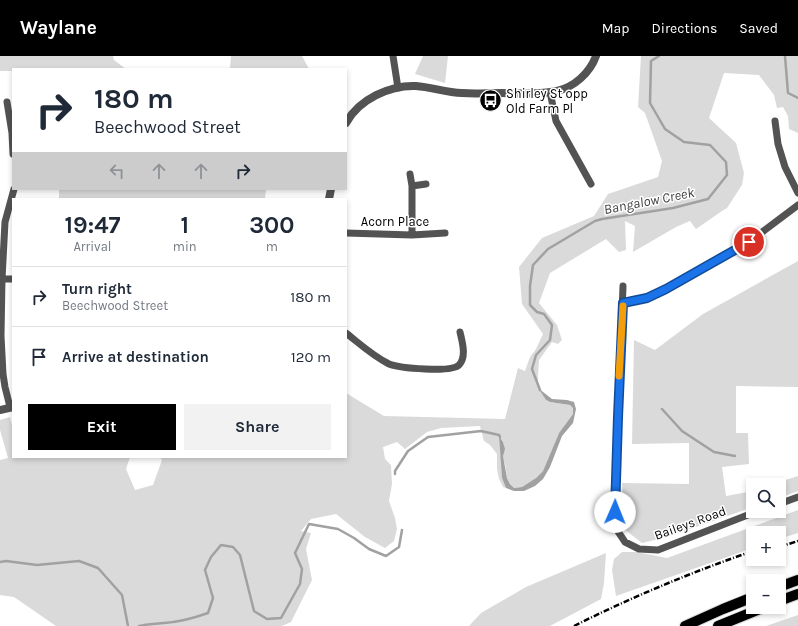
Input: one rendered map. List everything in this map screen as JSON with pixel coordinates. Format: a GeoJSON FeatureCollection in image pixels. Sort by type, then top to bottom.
{"type":"FeatureCollection","features":[{"type":"Feature","properties":{"kind":"main road"},"geometry":{"type":"LineString","coordinates":[[786,584],[798,580]]}},
{"type":"Feature","properties":{"kind":"main road"},"geometry":{"type":"LineString","coordinates":[[786,598],[798,594]]}},
{"type":"Feature","properties":{"kind":"main road"},"geometry":{"type":"LineString","coordinates":[[685,626],[723,608],[746,600]]}},
{"type":"Feature","properties":{"kind":"main road"},"geometry":{"type":"LineString","coordinates":[[718,626],[748,614]]}},
{"type":"Feature","properties":{"kind":"street"},"geometry":{"type":"LineString","coordinates":[[393,56],[398,88]]}},
{"type":"Feature","properties":{"kind":"street"},"geometry":{"type":"LineString","coordinates":[[347,122],[353,113],[368,100],[398,88],[415,86],[460,93],[532,93],[558,91],[574,84],[582,78],[589,70],[596,56]]}},
{"type":"Feature","properties":{"kind":"street"},"geometry":{"type":"LineString","coordinates":[[550,92],[556,121],[591,184]]}},
{"type":"Feature","properties":{"kind":"street"},"geometry":{"type":"LineString","coordinates":[[7,102],[12,133]]}},
{"type":"Feature","properties":{"kind":"street"},"geometry":{"type":"LineString","coordinates":[[775,121],[778,144],[785,167],[798,193]]}},
{"type":"Feature","properties":{"kind":"street"},"geometry":{"type":"LineString","coordinates":[[410,174],[412,186],[412,234]]}},
{"type":"Feature","properties":{"kind":"street"},"geometry":{"type":"LineString","coordinates":[[412,186],[426,184]]}},
{"type":"Feature","properties":{"kind":"street"},"geometry":{"type":"LineString","coordinates":[[0,410],[12,407],[5,387],[1,336],[5,222],[14,190]]}},
{"type":"Feature","properties":{"kind":"street"},"geometry":{"type":"LineString","coordinates":[[623,303],[647,298],[666,289],[749,242],[798,205]]}},
{"type":"Feature","properties":{"kind":"street","name":"Acorn Place"},"geometry":{"type":"LineString","coordinates":[[347,233],[445,233]]}},
{"type":"Feature","properties":{"kind":"street"},"geometry":{"type":"LineString","coordinates":[[2,279],[12,279]]}},
{"type":"Feature","properties":{"kind":"street","name":"Baileys Road"},"geometry":{"type":"LineString","coordinates":[[623,286],[615,512],[617,530],[625,542],[639,550],[658,550],[746,516]]}},
{"type":"Feature","properties":{"kind":"street"},"geometry":{"type":"LineString","coordinates":[[347,334],[366,350],[390,364],[412,369],[446,369],[456,367],[461,362],[463,350],[460,332]]}},
{"type":"Feature","properties":{"kind":"street"},"geometry":{"type":"LineString","coordinates":[[786,501],[798,497]]}},
{"type":"Feature","properties":{"kind":"shaded area"},"geometry":{"type":"Polygon","coordinates":[[[0,56],[113,56],[114,60],[125,68],[12,68],[12,71],[0,71],[0,56]]]}},
{"type":"Feature","properties":{"kind":"shaded area"},"geometry":{"type":"Polygon","coordinates":[[[231,56],[302,56],[308,68],[230,68],[231,56]]]}},
{"type":"Feature","properties":{"kind":"shaded area"},"geometry":{"type":"Polygon","coordinates":[[[423,56],[448,56],[445,83],[415,74],[423,56]]]}},
{"type":"Feature","properties":{"kind":"shaded area"},"geometry":{"type":"Polygon","coordinates":[[[641,56],[798,56],[798,133],[789,129],[788,116],[783,107],[777,108],[774,95],[759,75],[724,73],[709,118],[736,143],[744,173],[742,185],[727,208],[696,229],[690,221],[676,227],[633,252],[635,226],[625,221],[626,250],[619,252],[606,239],[550,273],[539,303],[557,325],[562,340],[558,344],[552,342],[539,360],[538,388],[546,400],[570,405],[573,408],[573,414],[559,433],[543,471],[536,478],[522,487],[514,488],[511,485],[507,477],[503,457],[504,447],[500,436],[502,478],[506,488],[503,487],[499,479],[497,469],[497,454],[490,445],[484,441],[480,426],[441,428],[427,432],[405,449],[397,442],[383,447],[385,459],[391,465],[392,484],[389,501],[397,529],[394,541],[385,548],[365,537],[336,514],[311,519],[301,531],[311,533],[306,549],[312,580],[291,622],[282,626],[56,626],[14,597],[0,595],[0,460],[8,458],[0,430],[0,420],[10,417],[12,426],[12,458],[130,458],[126,469],[135,490],[153,485],[162,460],[161,458],[347,458],[347,394],[384,416],[505,419],[518,368],[525,371],[530,357],[536,349],[543,334],[522,304],[519,267],[542,238],[594,216],[608,194],[658,177],[662,161],[645,113],[638,107],[641,56]]]}},
{"type":"Feature","properties":{"kind":"shaded area"},"geometry":{"type":"Polygon","coordinates":[[[59,190],[266,190],[265,198],[59,198],[59,190]]]}},
{"type":"Feature","properties":{"kind":"shaded area"},"geometry":{"type":"Polygon","coordinates":[[[798,261],[798,387],[736,386],[736,433],[748,433],[749,464],[722,467],[726,496],[746,492],[746,509],[667,537],[642,543],[624,529],[622,483],[689,484],[689,443],[632,444],[634,340],[655,350],[703,314],[798,261]]]}},
{"type":"Feature","properties":{"kind":"shaded area"},"geometry":{"type":"Polygon","coordinates":[[[538,388],[552,399],[574,402],[576,409],[573,423],[562,436],[550,467],[543,479],[535,486],[524,491],[514,491],[506,488],[502,478],[499,435],[505,449],[503,456],[507,478],[514,488],[522,487],[536,478],[543,471],[559,433],[573,414],[573,408],[570,405],[546,400],[538,388]]]}},
{"type":"Feature","properties":{"kind":"shaded area"},"geometry":{"type":"Polygon","coordinates":[[[798,476],[798,491],[786,495],[786,480],[798,476]]]}},
{"type":"Feature","properties":{"kind":"shaded area"},"geometry":{"type":"Polygon","coordinates":[[[798,510],[798,533],[786,537],[786,526],[754,526],[776,518],[786,518],[786,514],[798,510]]]}},
{"type":"Feature","properties":{"kind":"shaded area"},"geometry":{"type":"Polygon","coordinates":[[[746,529],[746,550],[616,596],[612,570],[614,559],[622,552],[637,552],[667,558],[746,529]]]}},
{"type":"Feature","properties":{"kind":"shaded area"},"geometry":{"type":"Polygon","coordinates":[[[606,553],[604,583],[601,599],[550,626],[469,626],[481,613],[526,587],[606,553]]]}},
{"type":"Feature","properties":{"kind":"shaded area"},"geometry":{"type":"Polygon","coordinates":[[[798,615],[798,626],[766,626],[798,615]]]}},
{"type":"Feature","properties":{"kind":"waterway","name":"Bangalow Creek"},"geometry":{"type":"LineString","coordinates":[[540,390],[532,369],[536,355],[550,340],[552,325],[544,314],[537,312],[530,305],[530,286],[533,265],[548,249],[595,221],[673,208],[708,199],[727,175],[726,162],[710,145],[684,142],[665,129],[650,103],[651,61],[659,56]]}},
{"type":"Feature","properties":{"kind":"waterway","name":"Bangalow Creek"},"geometry":{"type":"LineString","coordinates":[[785,56],[788,93],[798,98]]}},
{"type":"Feature","properties":{"kind":"waterway"},"geometry":{"type":"LineString","coordinates":[[662,409],[682,431],[714,452],[735,456]]}},
{"type":"Feature","properties":{"kind":"waterway","name":"Bangalow Creek"},"geometry":{"type":"LineString","coordinates":[[395,474],[395,471],[408,451],[428,437],[481,431],[499,435],[500,437]]}},
{"type":"Feature","properties":{"kind":"waterway","name":"Bangalow Creek"},"geometry":{"type":"LineString","coordinates":[[139,626],[181,621],[208,613],[213,598],[205,570],[211,557],[221,545],[233,547],[240,555],[254,611],[267,619],[281,618],[300,584],[302,569],[295,553],[309,524],[338,529],[369,549],[386,556],[399,547],[402,530]]}},
{"type":"Feature","properties":{"kind":"waterway"},"geometry":{"type":"LineString","coordinates":[[0,562],[6,561],[37,565],[79,561],[98,568],[122,595],[128,626]]}},
{"type":"Feature","properties":{"kind":"railway"},"geometry":{"type":"LineString","coordinates":[[786,545],[798,541]]}},
{"type":"Feature","properties":{"kind":"railway"},"geometry":{"type":"LineString","coordinates":[[574,626],[662,586],[746,554]]}},
{"type":"Feature","properties":{"kind":"slow traffic"},"geometry":{"type":"LineString","coordinates":[[619,376],[623,306]]}},
{"type":"Feature","properties":{"kind":"place","name":"Shirley St opp Old Farm Pl"},"geometry":{"type":"Point","coordinates":[491,100]}},
{"type":"Feature","properties":{"kind":"route"},"geometry":{"type":"LineString","coordinates":[[615,512],[623,303],[647,298],[666,289],[749,242]]}}]}
